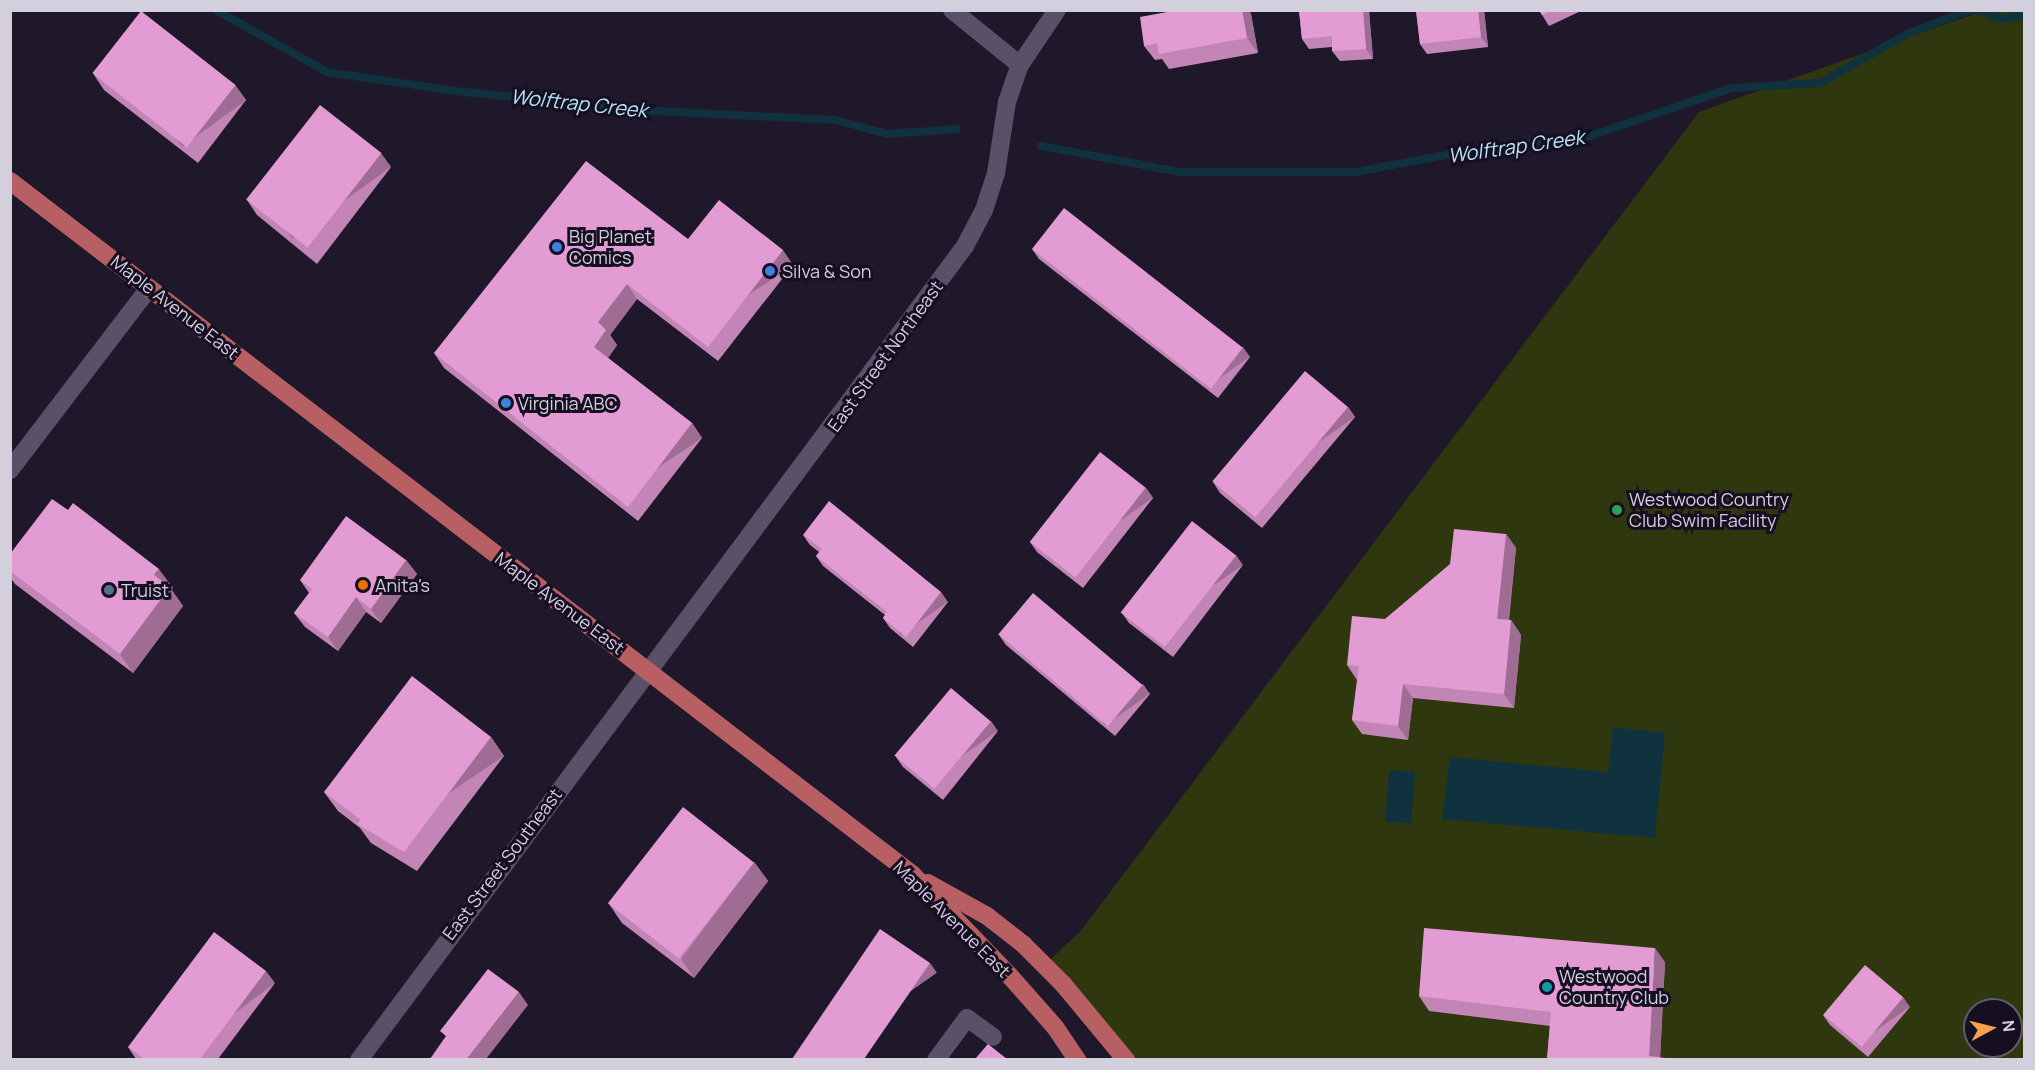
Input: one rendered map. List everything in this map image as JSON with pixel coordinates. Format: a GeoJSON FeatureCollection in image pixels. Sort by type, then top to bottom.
{"type":"FeatureCollection","features":[{"type":"Feature","properties":{"kind":"main road","name":"Maple Avenue East"},"geometry":{"type":"LineString","coordinates":[[10,181],[913,875],[1009,975],[1055,1027],[1077,1059]]}},
{"type":"Feature","properties":{"kind":"main road"},"geometry":{"type":"LineString","coordinates":[[913,875],[987,915],[1023,944],[1063,984],[1126,1059]]}},
{"type":"Feature","properties":{"kind":"street"},"geometry":{"type":"LineString","coordinates":[[952,10],[1020,65]]}},
{"type":"Feature","properties":{"kind":"street","name":"East Street Northeast"},"geometry":{"type":"LineString","coordinates":[[649,671],[965,246],[984,210],[996,172],[1007,102],[1020,65],[1057,10]]}},
{"type":"Feature","properties":{"kind":"street"},"geometry":{"type":"LineString","coordinates":[[10,470],[149,288]]}},
{"type":"Feature","properties":{"kind":"street","name":"East Street Southeast"},"geometry":{"type":"LineString","coordinates":[[359,1059],[649,671]]}},
{"type":"Feature","properties":{"kind":"street"},"geometry":{"type":"LineString","coordinates":[[936,1059],[967,1018],[993,1037]]}},
{"type":"Feature","properties":{"kind":"green space","name":"Westwood Country Club"},"geometry":{"type":"Polygon","coordinates":[[[1982,11],[2024,11],[2024,1059],[1126,1059],[1044,965],[1080,932],[1699,112],[1982,11]]]}},
{"type":"Feature","properties":{"kind":"water"},"geometry":{"type":"Polygon","coordinates":[[[1613,727],[1665,733],[1655,838],[1442,819],[1450,757],[1608,772],[1613,727]]]}},
{"type":"Feature","properties":{"kind":"water"},"geometry":{"type":"Polygon","coordinates":[[[1389,770],[1415,772],[1411,824],[1385,822],[1389,770]]]}},
{"type":"Feature","properties":{"kind":"building"},"geometry":{"type":"Polygon","coordinates":[[[1178,10],[1242,10],[1247,38],[1159,54],[1157,43],[1144,46],[1140,17],[1178,10]]]}},
{"type":"Feature","properties":{"kind":"building"},"geometry":{"type":"Polygon","coordinates":[[[1299,10],[1363,10],[1366,49],[1332,51],[1332,36],[1302,39],[1299,10]]]}},
{"type":"Feature","properties":{"kind":"building"},"geometry":{"type":"Polygon","coordinates":[[[1416,10],[1478,10],[1481,37],[1420,44],[1416,10]]]}},
{"type":"Feature","properties":{"kind":"building"},"geometry":{"type":"Polygon","coordinates":[[[1539,10],[1553,10],[1542,15],[1539,10]]]}},
{"type":"Feature","properties":{"kind":"building"},"geometry":{"type":"Polygon","coordinates":[[[141,11],[236,85],[187,147],[92,73],[141,11]]]}},
{"type":"Feature","properties":{"kind":"building"},"geometry":{"type":"Polygon","coordinates":[[[320,105],[381,153],[308,248],[246,200],[320,105]]]}},
{"type":"Feature","properties":{"kind":"building"},"geometry":{"type":"Polygon","coordinates":[[[586,161],[688,239],[719,200],[783,250],[708,347],[627,284],[598,322],[606,330],[594,347],[692,423],[628,507],[434,353],[586,161]]]}},
{"type":"Feature","properties":{"kind":"building"},"geometry":{"type":"Polygon","coordinates":[[[1064,208],[1243,348],[1211,389],[1032,249],[1064,208]]]}},
{"type":"Feature","properties":{"kind":"building"},"geometry":{"type":"Polygon","coordinates":[[[1305,371],[1348,407],[1255,517],[1212,481],[1305,371]]]}},
{"type":"Feature","properties":{"kind":"building"},"geometry":{"type":"Polygon","coordinates":[[[1100,452],[1146,488],[1076,578],[1030,542],[1100,452]]]}},
{"type":"Feature","properties":{"kind":"building"},"geometry":{"type":"Polygon","coordinates":[[[52,499],[68,510],[73,503],[159,569],[154,575],[170,587],[120,654],[10,571],[10,554],[52,499]]]}},
{"type":"Feature","properties":{"kind":"building"},"geometry":{"type":"Polygon","coordinates":[[[829,501],[941,592],[906,637],[883,618],[887,612],[816,556],[822,549],[803,535],[829,501]]]}},
{"type":"Feature","properties":{"kind":"building","name":"Anita's"},"geometry":{"type":"Polygon","coordinates":[[[346,516],[406,560],[371,609],[356,597],[328,637],[294,613],[312,589],[300,580],[346,516]]]}},
{"type":"Feature","properties":{"kind":"building"},"geometry":{"type":"Polygon","coordinates":[[[1192,521],[1236,555],[1165,647],[1121,612],[1192,521]]]}},
{"type":"Feature","properties":{"kind":"building"},"geometry":{"type":"Polygon","coordinates":[[[1454,529],[1506,534],[1497,619],[1511,620],[1504,694],[1403,684],[1398,726],[1352,720],[1359,666],[1347,665],[1352,616],[1385,619],[1450,564],[1454,529]]]}},
{"type":"Feature","properties":{"kind":"building"},"geometry":{"type":"Polygon","coordinates":[[[1033,593],[1143,685],[1108,726],[998,634],[1033,593]]]}},
{"type":"Feature","properties":{"kind":"building"},"geometry":{"type":"Polygon","coordinates":[[[412,676],[491,737],[404,852],[357,824],[361,820],[324,792],[412,676]]]}},
{"type":"Feature","properties":{"kind":"building"},"geometry":{"type":"Polygon","coordinates":[[[951,688],[991,721],[934,789],[894,755],[951,688]]]}},
{"type":"Feature","properties":{"kind":"building"},"geometry":{"type":"Polygon","coordinates":[[[683,807],[754,862],[679,959],[608,903],[683,807]]]}},
{"type":"Feature","properties":{"kind":"building","name":"Westwood Country Club"},"geometry":{"type":"Polygon","coordinates":[[[1424,928],[1655,948],[1649,1056],[1674,1059],[1547,1059],[1551,1012],[1419,996],[1424,928]]]}},
{"type":"Feature","properties":{"kind":"building"},"geometry":{"type":"Polygon","coordinates":[[[880,929],[930,963],[864,1059],[792,1059],[880,929]]]}},
{"type":"Feature","properties":{"kind":"building"},"geometry":{"type":"Polygon","coordinates":[[[214,932],[266,971],[200,1059],[144,1059],[128,1047],[214,932]]]}},
{"type":"Feature","properties":{"kind":"building"},"geometry":{"type":"Polygon","coordinates":[[[1865,965],[1903,997],[1862,1047],[1823,1015],[1865,965]]]}},
{"type":"Feature","properties":{"kind":"building"},"geometry":{"type":"Polygon","coordinates":[[[488,969],[519,992],[467,1059],[430,1059],[446,1036],[440,1031],[488,969]]]}},
{"type":"Feature","properties":{"kind":"building"},"geometry":{"type":"Polygon","coordinates":[[[988,1044],[1007,1059],[975,1059],[988,1044]]]}},
{"type":"Feature","properties":{"kind":"waterway","name":"Wolftrap Creek"},"geometry":{"type":"LineString","coordinates":[[216,10],[327,72],[455,91],[637,110],[835,120],[888,134],[957,129]]}},
{"type":"Feature","properties":{"kind":"waterway","name":"Wolftrap Creek"},"geometry":{"type":"LineString","coordinates":[[1041,146],[1180,172],[1356,172],[1482,148],[1590,136],[1732,88],[1820,83],[1907,34],[1970,10]]}},
{"type":"Feature","properties":{"kind":"waterway","name":"Wolftrap Creek"},"geometry":{"type":"LineString","coordinates":[[1977,10],[2000,19],[2024,15]]}},
{"type":"Feature","properties":{"kind":"place","name":"Big Planet Comics"},"geometry":{"type":"Point","coordinates":[557,247]}},
{"type":"Feature","properties":{"kind":"place","name":"Silva & Son"},"geometry":{"type":"Point","coordinates":[770,271]}},
{"type":"Feature","properties":{"kind":"place","name":"Virginia ABC"},"geometry":{"type":"Point","coordinates":[506,403]}},
{"type":"Feature","properties":{"kind":"place","name":"Westwood Country Club Swim Facility"},"geometry":{"type":"Point","coordinates":[1617,510]}},
{"type":"Feature","properties":{"kind":"place","name":"Anita's"},"geometry":{"type":"Point","coordinates":[363,585]}},
{"type":"Feature","properties":{"kind":"place","name":"Truist"},"geometry":{"type":"Point","coordinates":[109,590]}},
{"type":"Feature","properties":{"kind":"place","name":"Westwood Country Club"},"geometry":{"type":"Point","coordinates":[1547,987]}}]}
